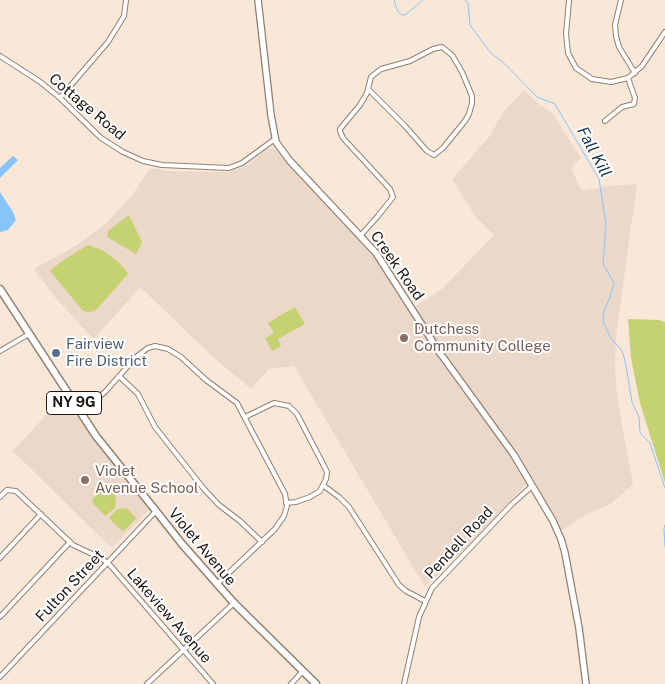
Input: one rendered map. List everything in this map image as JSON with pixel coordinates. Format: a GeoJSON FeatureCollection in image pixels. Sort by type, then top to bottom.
{"type":"FeatureCollection","features":[{"type":"Feature","properties":{"kind":"main road","name":"Violet Avenue"},"geometry":{"type":"LineString","coordinates":[[0,289],[96,436],[217,584],[316,684]]}},
{"type":"Feature","properties":{"kind":"street"},"geometry":{"type":"LineString","coordinates":[[60,98],[108,42],[124,16],[126,0]]}},
{"type":"Feature","properties":{"kind":"street","name":"Creek Road"},"geometry":{"type":"LineString","coordinates":[[258,0],[269,105],[275,139],[290,161],[361,235],[383,263],[440,353],[511,450],[553,522],[562,543],[579,628],[586,684]]}},
{"type":"Feature","properties":{"kind":"street"},"geometry":{"type":"LineString","coordinates":[[569,0],[566,45],[576,68],[592,79],[611,82],[628,78],[642,66],[665,32]]}},
{"type":"Feature","properties":{"kind":"street"},"geometry":{"type":"LineString","coordinates":[[621,0],[615,25],[616,36],[619,47],[635,73]]}},
{"type":"Feature","properties":{"kind":"street"},"geometry":{"type":"LineString","coordinates":[[659,41],[665,44]]}},
{"type":"Feature","properties":{"kind":"street"},"geometry":{"type":"LineString","coordinates":[[361,235],[393,197],[390,189],[343,138],[340,131],[360,105],[368,89],[370,77],[376,72],[410,61],[432,49],[442,47],[452,55],[468,84],[472,96],[469,114],[459,130],[437,154],[431,154],[368,89]]}},
{"type":"Feature","properties":{"kind":"street","name":"Cottage Road"},"geometry":{"type":"LineString","coordinates":[[0,56],[39,81],[60,98],[106,142],[131,156],[151,163],[214,168],[233,167],[245,162],[275,139]]}},
{"type":"Feature","properties":{"kind":"street"},"geometry":{"type":"LineString","coordinates":[[605,121],[622,107],[634,104],[635,98],[628,78]]}},
{"type":"Feature","properties":{"kind":"street"},"geometry":{"type":"LineString","coordinates":[[0,351],[29,334]]}},
{"type":"Feature","properties":{"kind":"street"},"geometry":{"type":"LineString","coordinates":[[79,411],[99,398],[142,352],[155,346],[168,349],[180,357],[206,380],[234,400],[245,417],[285,494],[287,506],[280,522],[262,542],[217,584]]}},
{"type":"Feature","properties":{"kind":"street"},"geometry":{"type":"LineString","coordinates":[[119,376],[138,394],[155,427],[204,490],[262,542]]}},
{"type":"Feature","properties":{"kind":"street"},"geometry":{"type":"LineString","coordinates":[[245,417],[274,403],[283,403],[292,407],[324,466],[327,475],[324,486],[320,491],[296,502],[286,503]]}},
{"type":"Feature","properties":{"kind":"street"},"geometry":{"type":"LineString","coordinates":[[324,486],[349,507],[399,585],[425,601]]}},
{"type":"Feature","properties":{"kind":"street","name":"Pendell Road"},"geometry":{"type":"LineString","coordinates":[[404,684],[418,623],[425,601],[432,588],[516,499],[532,486]]}},
{"type":"Feature","properties":{"kind":"street"},"geometry":{"type":"LineString","coordinates":[[0,497],[7,490],[13,489],[70,542],[81,550],[107,562]]}},
{"type":"Feature","properties":{"kind":"street","name":"Fulton Street"},"geometry":{"type":"LineString","coordinates":[[0,677],[156,511]]}},
{"type":"Feature","properties":{"kind":"street"},"geometry":{"type":"LineString","coordinates":[[0,558],[41,514]]}},
{"type":"Feature","properties":{"kind":"street"},"geometry":{"type":"LineString","coordinates":[[0,617],[70,542]]}},
{"type":"Feature","properties":{"kind":"street","name":"Lakeview Avenue"},"geometry":{"type":"LineString","coordinates":[[107,562],[213,684]]}},
{"type":"Feature","properties":{"kind":"street"},"geometry":{"type":"LineString","coordinates":[[148,684],[234,603]]}},
{"type":"Feature","properties":{"kind":"street"},"geometry":{"type":"LineString","coordinates":[[291,684],[303,671]]}},
{"type":"Feature","properties":{"kind":"shaded area","name":"Dutchess Community College"},"geometry":{"type":"Polygon","coordinates":[[[524,90],[553,114],[581,158],[571,169],[582,191],[608,186],[637,184],[616,337],[615,368],[617,397],[633,484],[611,504],[589,513],[561,531],[534,480],[525,485],[468,546],[425,587],[294,366],[269,369],[251,389],[212,356],[140,287],[94,339],[57,300],[34,269],[77,245],[106,223],[131,197],[150,168],[171,171],[227,172],[248,165],[267,149],[274,148],[375,255],[410,310],[443,288],[494,235],[475,216],[452,179],[490,136],[503,112],[524,90]]]}},
{"type":"Feature","properties":{"kind":"shaded area","name":"Violet Avenue School"},"geometry":{"type":"Polygon","coordinates":[[[64,395],[150,509],[112,548],[13,451],[64,395]]]}},
{"type":"Feature","properties":{"kind":"green space"},"geometry":{"type":"Polygon","coordinates":[[[129,215],[142,242],[136,254],[107,237],[108,231],[129,215]]]}},
{"type":"Feature","properties":{"kind":"green space"},"geometry":{"type":"Polygon","coordinates":[[[88,245],[102,250],[116,260],[128,274],[96,310],[90,312],[83,311],[50,271],[88,245]]]}},
{"type":"Feature","properties":{"kind":"green space"},"geometry":{"type":"Polygon","coordinates":[[[295,307],[305,324],[278,339],[281,346],[272,351],[265,338],[274,333],[268,323],[295,307]]]}},
{"type":"Feature","properties":{"kind":"green space"},"geometry":{"type":"Polygon","coordinates":[[[628,319],[659,320],[665,322],[665,483],[640,403],[631,358],[628,319]]]}},
{"type":"Feature","properties":{"kind":"green space"},"geometry":{"type":"Polygon","coordinates":[[[107,486],[116,496],[115,508],[105,516],[92,502],[93,498],[107,486]]]}},
{"type":"Feature","properties":{"kind":"green space"},"geometry":{"type":"Polygon","coordinates":[[[127,508],[136,518],[122,531],[109,518],[117,509],[127,508]]]}},
{"type":"Feature","properties":{"kind":"water"},"geometry":{"type":"Polygon","coordinates":[[[13,156],[18,160],[0,178],[0,168],[13,156]]]}},
{"type":"Feature","properties":{"kind":"water"},"geometry":{"type":"Polygon","coordinates":[[[0,192],[16,220],[8,230],[0,232],[0,192]]]}},
{"type":"Feature","properties":{"kind":"waterway","name":"Fall Kill"},"geometry":{"type":"LineString","coordinates":[[394,0],[398,12],[402,15],[405,15],[423,0]]}},
{"type":"Feature","properties":{"kind":"waterway","name":"Fall Kill"},"geometry":{"type":"LineString","coordinates":[[465,0],[468,3],[470,25],[490,52],[506,65],[537,97],[555,104],[599,179],[606,224],[603,264],[614,283],[604,311],[603,321],[610,337],[622,351],[632,402],[639,417],[640,433],[650,443],[665,488]]}},
{"type":"Feature","properties":{"kind":"waterway","name":"Fall Kill"},"geometry":{"type":"LineString","coordinates":[[665,525],[665,547]]}},
{"type":"Feature","properties":{"kind":"place","name":"Dutchess Community College"},"geometry":{"type":"Point","coordinates":[404,338]}},
{"type":"Feature","properties":{"kind":"place","name":"Fairview Fire District"},"geometry":{"type":"Point","coordinates":[56,353]}},
{"type":"Feature","properties":{"kind":"place","name":"Violet Avenue School"},"geometry":{"type":"Point","coordinates":[85,480]}}]}
